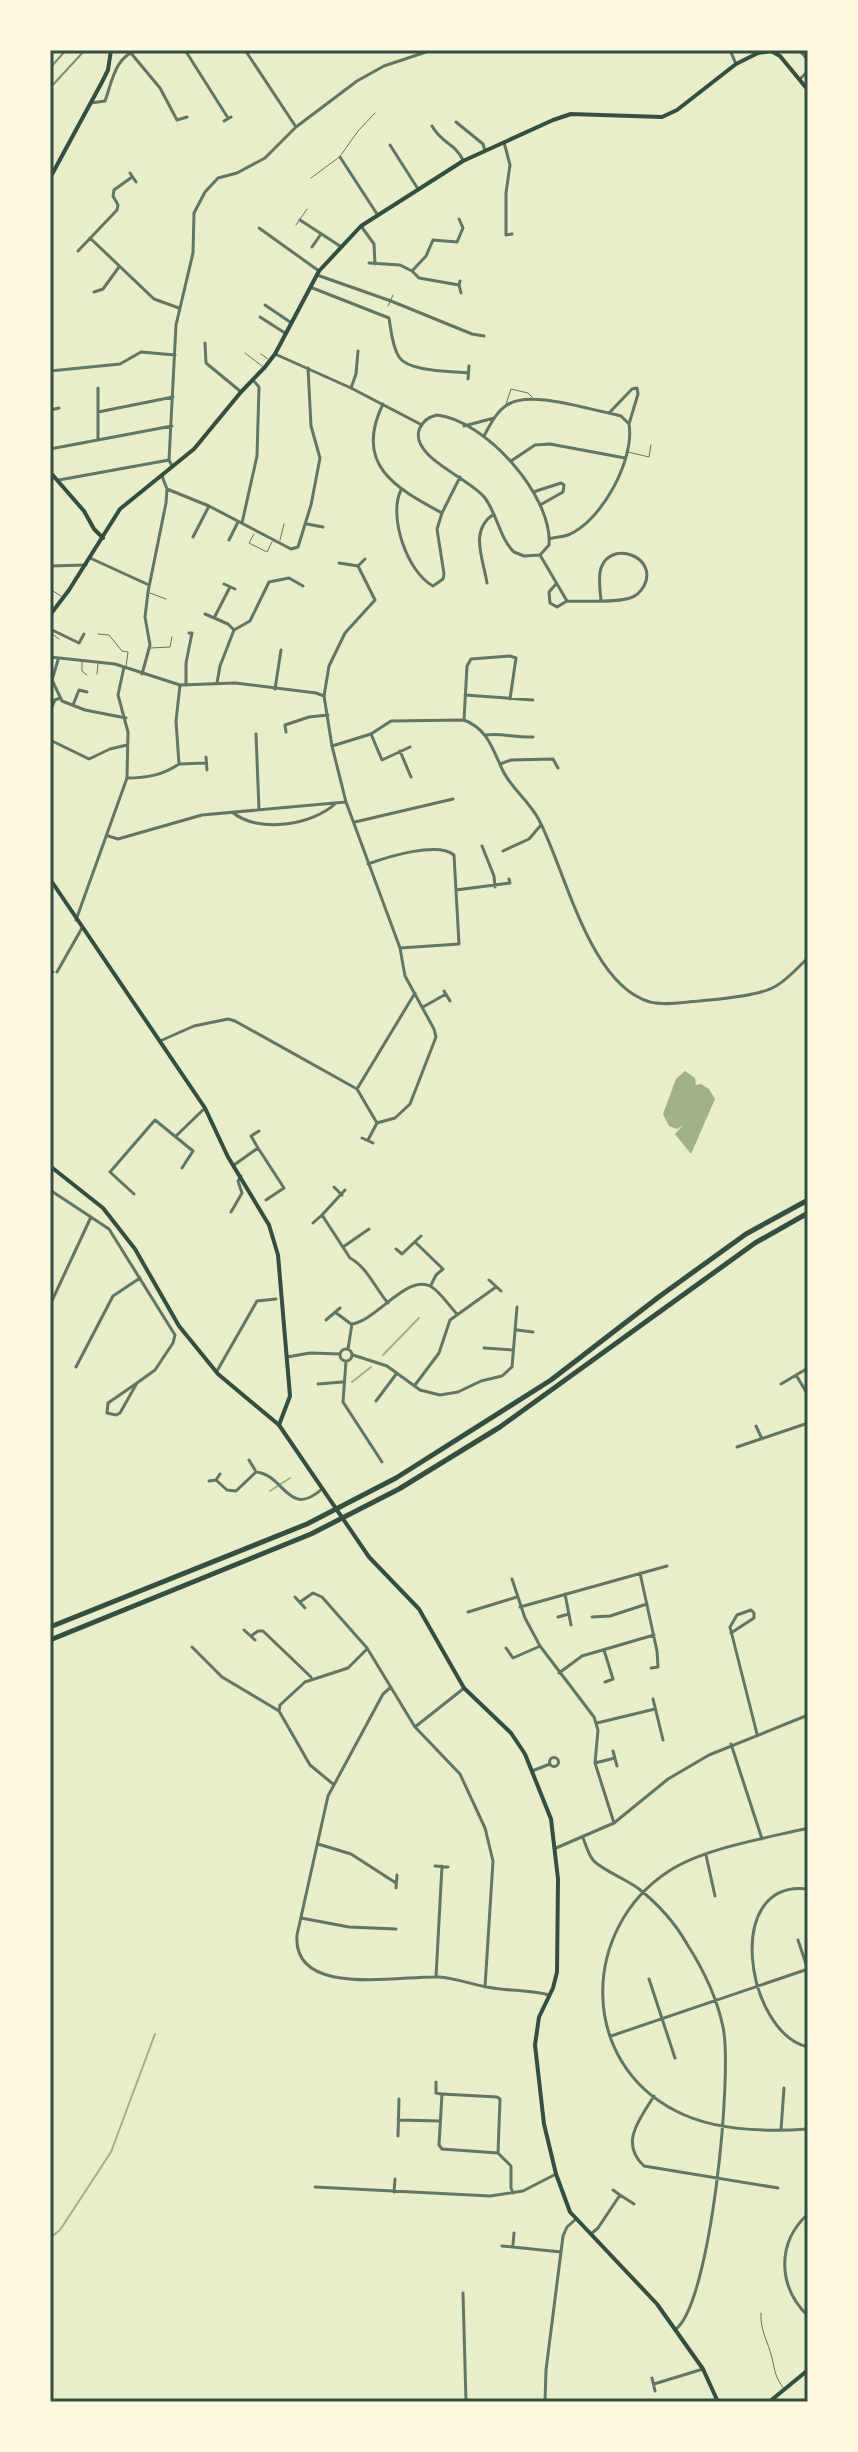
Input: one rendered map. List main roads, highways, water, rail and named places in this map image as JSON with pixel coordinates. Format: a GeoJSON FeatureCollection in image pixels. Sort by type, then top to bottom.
{"type":"FeatureCollection","features":[{"type":"Feature","properties":{"kind":"highway"},"geometry":{"type":"LineString","coordinates":[[50,1627],[307,1524],[396,1478],[551,1380],[746,1234],[808,1200]]}},
{"type":"Feature","properties":{"kind":"highway"},"geometry":{"type":"LineString","coordinates":[[50,1640],[311,1534],[399,1489],[500,1427],[755,1243],[808,1213]]}},
{"type":"Feature","properties":{"kind":"main road"},"geometry":{"type":"LineString","coordinates":[[50,178],[108,70],[111,50]]}},
{"type":"Feature","properties":{"kind":"main road"},"geometry":{"type":"LineString","coordinates":[[50,615],[86,565],[120,509],[194,449],[270,361],[318,273],[361,226],[463,161],[571,114],[662,117],[677,110],[736,64],[758,53],[771,51],[777,55],[808,90]]}},
{"type":"Feature","properties":{"kind":"main road"},"geometry":{"type":"LineString","coordinates":[[50,472],[103,538]]}},
{"type":"Feature","properties":{"kind":"main road"},"geometry":{"type":"LineString","coordinates":[[50,879],[205,1108],[216,1136],[269,1225],[275,1243],[290,1396],[279,1425]]}},
{"type":"Feature","properties":{"kind":"main road"},"geometry":{"type":"LineString","coordinates":[[50,1166],[103,1208],[135,1249],[179,1326],[216,1372],[279,1425],[369,1557],[419,1609],[464,1688],[511,1733],[525,1754],[551,1819],[560,1900],[557,1964],[550,1995],[539,2017],[535,2045],[544,2124],[556,2174],[566,2204],[576,2219],[632,2276],[676,2329],[703,2369],[718,2402]]}},
{"type":"Feature","properties":{"kind":"main road"},"geometry":{"type":"LineString","coordinates":[[769,2402],[808,2370]]}},
{"type":"Feature","properties":{"kind":"waterway"},"geometry":{"type":"LineString","coordinates":[[383,1355],[419,1318]]}},
{"type":"Feature","properties":{"kind":"waterway"},"geometry":{"type":"LineString","coordinates":[[352,1382],[371,1367]]}},
{"type":"Feature","properties":{"kind":"waterway"},"geometry":{"type":"LineString","coordinates":[[270,1491],[290,1478]]}},
{"type":"Feature","properties":{"kind":"waterway"},"geometry":{"type":"LineString","coordinates":[[50,2238],[60,2230],[111,2152],[155,2034]]}},
{"type":"Feature","properties":{"kind":"railway"},"geometry":{"type":"LineString","coordinates":[[50,68],[66,50]]}},
{"type":"Feature","properties":{"kind":"railway"},"geometry":{"type":"LineString","coordinates":[[50,88],[85,50]]}}]}
